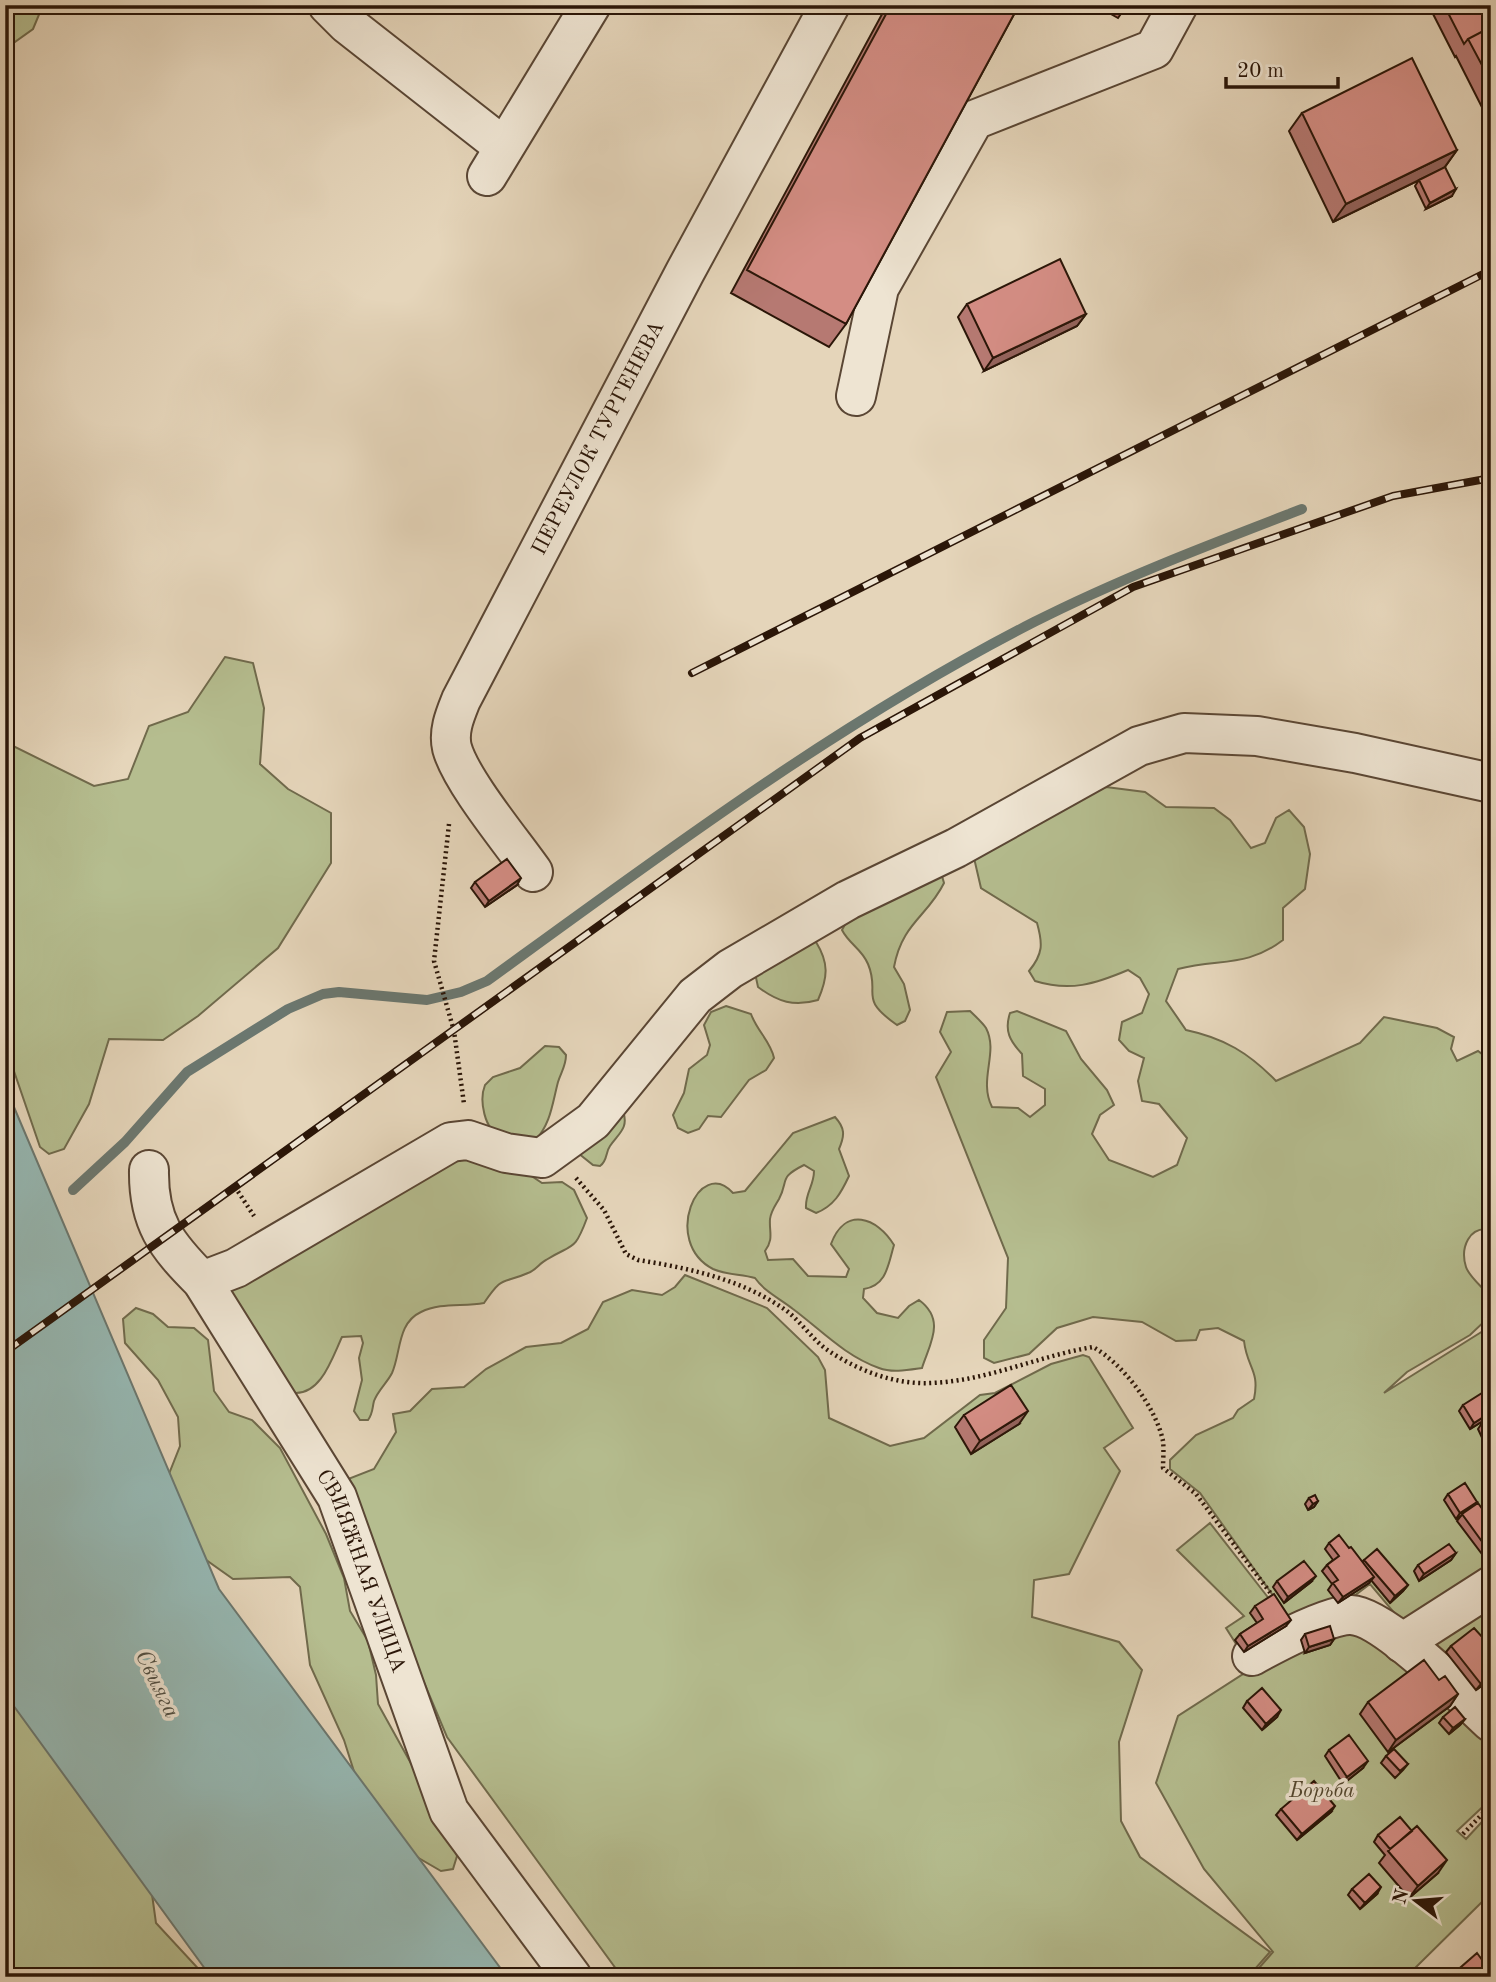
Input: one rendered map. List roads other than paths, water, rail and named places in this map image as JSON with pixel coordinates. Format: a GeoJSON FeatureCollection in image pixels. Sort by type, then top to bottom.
{"type":"FeatureCollection","features":[{"type":"Feature","properties":{"kind":"street"},"geometry":{"type":"LineString","coordinates":[[328,5],[495,162],[591,5]]}},
{"type":"Feature","properties":{"kind":"street","name":"ПЕРЕУЛОК ТУРГЕНЕВА"},"geometry":{"type":"LineString","coordinates":[[533,872],[452,748],[451,726],[461,700],[685,272],[830,5]]}},
{"type":"Feature","properties":{"kind":"street"},"geometry":{"type":"LineString","coordinates":[[856,396],[880,288],[974,120],[1154,49],[1178,5]]}},
{"type":"Feature","properties":{"kind":"street"},"geometry":{"type":"LineString","coordinates":[[202,1281],[236,1268],[451,1142],[468,1140],[506,1153],[542,1158],[593,1121],[695,996],[730,969],[848,900],[956,848],[1139,746],[1184,733],[1257,736],[1355,753],[1491,783]]}},
{"type":"Feature","properties":{"kind":"street","name":"СВИЯЖНАЯ УЛИЦА"},"geometry":{"type":"LineString","coordinates":[[149,1170],[148,1199],[158,1226],[175,1254],[202,1281],[337,1497],[449,1811],[572,1977]]}},
{"type":"Feature","properties":{"kind":"street"},"geometry":{"type":"LineString","coordinates":[[1402,1643],[1491,1587]]}},
{"type":"Feature","properties":{"kind":"street"},"geometry":{"type":"LineString","coordinates":[[1252,1656],[1296,1633],[1351,1615],[1378,1626],[1402,1643],[1491,1722]]}},
{"type":"Feature","properties":{"kind":"water","name":"Свияга"},"geometry":{"type":"Polygon","coordinates":[[[5,1086],[219,1589],[507,1977],[211,1977],[5,1694],[5,1086]]]}},
{"type":"Feature","properties":{"kind":"waterway"},"geometry":{"type":"LineString","coordinates":[[73,1190],[125,1142],[187,1072],[288,1009],[323,994],[339,992],[427,1000],[461,992],[487,981],[686,837],[891,702],[1034,622],[1100,591],[1302,509]]}},
{"type":"Feature","properties":{"kind":"railway"},"geometry":{"type":"LineString","coordinates":[[692,673],[1491,270]]}},
{"type":"Feature","properties":{"kind":"railway"},"geometry":{"type":"LineString","coordinates":[[5,1352],[860,738],[1133,587],[1393,496],[1491,478]]}},
{"type":"Feature","properties":{"kind":"park label","name":"Борьба"},"geometry":{"type":"Point","coordinates":[1322,1791]}}]}
